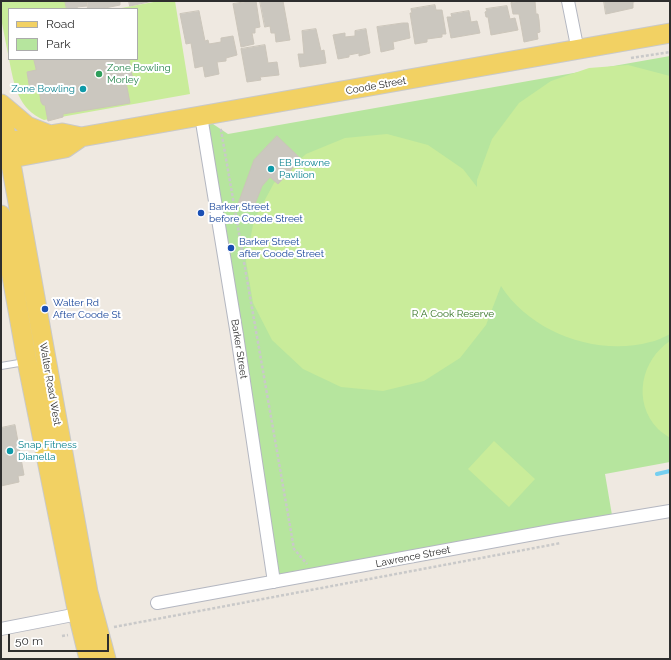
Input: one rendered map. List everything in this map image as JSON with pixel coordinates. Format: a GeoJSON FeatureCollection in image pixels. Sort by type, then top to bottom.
{"type":"FeatureCollection","features":[{"type":"Feature","properties":{"kind":"main road","name":"Coode Street"},"geometry":{"type":"LineString","coordinates":[[5,151],[65,148],[81,137],[578,51],[670,33]]}},
{"type":"Feature","properties":{"kind":"main road"},"geometry":{"type":"LineString","coordinates":[[1,104],[27,126],[50,135]]}},
{"type":"Feature","properties":{"kind":"main road","name":"Walter Road West"},"geometry":{"type":"LineString","coordinates":[[1,108],[5,151],[87,585],[91,632],[89,659]]}},
{"type":"Feature","properties":{"kind":"main road","name":"Coode Street"},"geometry":{"type":"LineString","coordinates":[[5,151],[62,132],[81,137]]}},
{"type":"Feature","properties":{"kind":"main road","name":"Walter Road West"},"geometry":{"type":"LineString","coordinates":[[1,216],[27,362],[78,614],[91,632],[106,659]]}},
{"type":"Feature","properties":{"kind":"street"},"geometry":{"type":"LineString","coordinates":[[568,1],[578,51]]}},
{"type":"Feature","properties":{"kind":"street","name":"Barker Street"},"geometry":{"type":"LineString","coordinates":[[201,116],[238,335],[274,582]]}},
{"type":"Feature","properties":{"kind":"street","name":"Lawrence Street"},"geometry":{"type":"LineString","coordinates":[[157,603],[556,530],[670,511]]}},
{"type":"Feature","properties":{"kind":"street"},"geometry":{"type":"LineString","coordinates":[[1,629],[78,614]]}},
{"type":"Feature","properties":{"kind":"lane"},"geometry":{"type":"LineString","coordinates":[[1,366],[27,362]]}},
{"type":"Feature","properties":{"kind":"path"},"geometry":{"type":"LineString","coordinates":[[221,130],[294,549],[306,563],[311,592]]}},
{"type":"Feature","properties":{"kind":"path"},"geometry":{"type":"LineString","coordinates":[[62,636],[311,592],[566,542]]}},
{"type":"Feature","properties":{"kind":"green space"},"geometry":{"type":"Polygon","coordinates":[[[1,1],[71,1],[72,8],[8,8],[8,54],[1,18],[1,1]]]}},
{"type":"Feature","properties":{"kind":"green space","name":"Zone Bowling Morley"},"geometry":{"type":"Polygon","coordinates":[[[159,1],[175,1],[190,94],[44,120],[28,109],[23,103],[15,87],[9,60],[138,60],[138,8],[121,8],[159,1]]]}},
{"type":"Feature","properties":{"kind":"green space","name":"R A Cook Reserve"},"geometry":{"type":"Polygon","coordinates":[[[670,56],[670,462],[605,474],[613,521],[274,582],[201,116],[228,134],[670,56]]]}},
{"type":"Feature","properties":{"kind":"green space"},"geometry":{"type":"Polygon","coordinates":[[[628,65],[670,76],[670,334],[655,341],[630,346],[608,346],[587,343],[566,337],[547,328],[529,316],[514,302],[501,286],[486,325],[460,358],[424,381],[383,391],[341,387],[303,369],[272,340],[253,303],[246,261],[254,220],[274,183],[306,154],[345,138],[387,134],[428,145],[463,169],[477,187],[477,180],[492,139],[519,103],[551,81],[589,68],[628,65]]]}},
{"type":"Feature","properties":{"kind":"green space"},"geometry":{"type":"Polygon","coordinates":[[[670,341],[670,438],[658,429],[650,418],[645,407],[643,382],[652,359],[660,349],[670,341]]]}},
{"type":"Feature","properties":{"kind":"green space"},"geometry":{"type":"Polygon","coordinates":[[[494,441],[535,479],[509,507],[468,469],[494,441]]]}},
{"type":"Feature","properties":{"kind":"building"},"geometry":{"type":"Polygon","coordinates":[[[65,1],[86,1],[87,6],[67,8],[65,1]]]}},
{"type":"Feature","properties":{"kind":"building"},"geometry":{"type":"Polygon","coordinates":[[[87,1],[120,1],[120,5],[105,8],[88,8],[87,1]]]}},
{"type":"Feature","properties":{"kind":"building"},"geometry":{"type":"Polygon","coordinates":[[[129,1],[153,1],[130,6],[129,1]]]}},
{"type":"Feature","properties":{"kind":"building"},"geometry":{"type":"Polygon","coordinates":[[[256,1],[260,27],[255,28],[255,33],[252,33],[254,44],[241,47],[233,4],[256,1]]]}},
{"type":"Feature","properties":{"kind":"building"},"geometry":{"type":"Polygon","coordinates":[[[260,1],[283,1],[290,40],[276,42],[275,33],[271,33],[270,26],[265,27],[260,1]]]}},
{"type":"Feature","properties":{"kind":"building"},"geometry":{"type":"Polygon","coordinates":[[[535,1],[540,32],[537,33],[538,39],[524,42],[519,14],[513,14],[511,3],[535,1]]]}},
{"type":"Feature","properties":{"kind":"building"},"geometry":{"type":"Polygon","coordinates":[[[604,1],[637,1],[633,2],[633,8],[606,14],[604,1]]]}},
{"type":"Feature","properties":{"kind":"building"},"geometry":{"type":"Polygon","coordinates":[[[435,5],[436,10],[442,10],[446,34],[442,34],[442,37],[427,39],[427,42],[415,44],[410,13],[412,13],[411,9],[435,5]]]}},
{"type":"Feature","properties":{"kind":"building"},"geometry":{"type":"Polygon","coordinates":[[[507,6],[510,19],[515,18],[518,30],[491,35],[488,17],[486,17],[485,12],[487,11],[486,9],[507,6]]]}},
{"type":"Feature","properties":{"kind":"building"},"geometry":{"type":"Polygon","coordinates":[[[199,11],[205,41],[208,40],[209,44],[221,42],[221,38],[233,36],[237,55],[226,58],[226,61],[217,62],[219,74],[205,77],[203,66],[195,68],[191,43],[186,44],[180,14],[199,11]]]}},
{"type":"Feature","properties":{"kind":"building"},"geometry":{"type":"Polygon","coordinates":[[[469,11],[471,22],[477,21],[480,33],[451,38],[447,17],[452,17],[451,14],[469,11]]]}},
{"type":"Feature","properties":{"kind":"building"},"geometry":{"type":"Polygon","coordinates":[[[408,23],[410,38],[393,42],[394,49],[381,52],[377,27],[408,23]]]}},
{"type":"Feature","properties":{"kind":"building"},"geometry":{"type":"Polygon","coordinates":[[[316,29],[321,51],[324,50],[326,63],[300,67],[298,54],[304,54],[302,31],[316,29]]]}},
{"type":"Feature","properties":{"kind":"building"},"geometry":{"type":"Polygon","coordinates":[[[366,29],[370,53],[359,56],[359,53],[338,59],[333,35],[345,33],[345,37],[355,36],[355,31],[366,29]]]}},
{"type":"Feature","properties":{"kind":"building"},"geometry":{"type":"Polygon","coordinates":[[[265,45],[268,63],[277,62],[279,75],[260,77],[261,80],[247,82],[241,49],[265,45]]]}},
{"type":"Feature","properties":{"kind":"building","name":"Zone Bowling"},"geometry":{"type":"Polygon","coordinates":[[[34,60],[129,60],[133,80],[126,82],[130,103],[63,114],[63,117],[48,121],[45,105],[41,102],[39,89],[30,90],[27,72],[36,70],[34,60]]]}},
{"type":"Feature","properties":{"kind":"building","name":"EB Browne Pavilion"},"geometry":{"type":"Polygon","coordinates":[[[277,136],[301,159],[278,184],[270,177],[262,186],[253,209],[238,204],[254,160],[277,136]]]}},
{"type":"Feature","properties":{"kind":"building","name":"Snap Fitness Dianella"},"geometry":{"type":"Polygon","coordinates":[[[15,425],[24,475],[18,476],[19,482],[1,486],[1,428],[15,425]]]}},
{"type":"Feature","properties":{"kind":"waterway"},"geometry":{"type":"LineString","coordinates":[[657,474],[670,471]]}},
{"type":"Feature","properties":{"kind":"place","name":"Zone Bowling Morley"},"geometry":{"type":"Point","coordinates":[99,74]}},
{"type":"Feature","properties":{"kind":"place","name":"Zone Bowling"},"geometry":{"type":"Point","coordinates":[83,89]}},
{"type":"Feature","properties":{"kind":"place","name":"EB Browne Pavilion"},"geometry":{"type":"Point","coordinates":[271,169]}},
{"type":"Feature","properties":{"kind":"place","name":"Barker Street before Coode Street"},"geometry":{"type":"Point","coordinates":[201,213]}},
{"type":"Feature","properties":{"kind":"place","name":"Barker Street after Coode Street"},"geometry":{"type":"Point","coordinates":[231,248]}},
{"type":"Feature","properties":{"kind":"place","name":"Walter Rd After Coode St"},"geometry":{"type":"Point","coordinates":[45,309]}},
{"type":"Feature","properties":{"kind":"place","name":"Snap Fitness Dianella"},"geometry":{"type":"Point","coordinates":[10,451]}}]}
